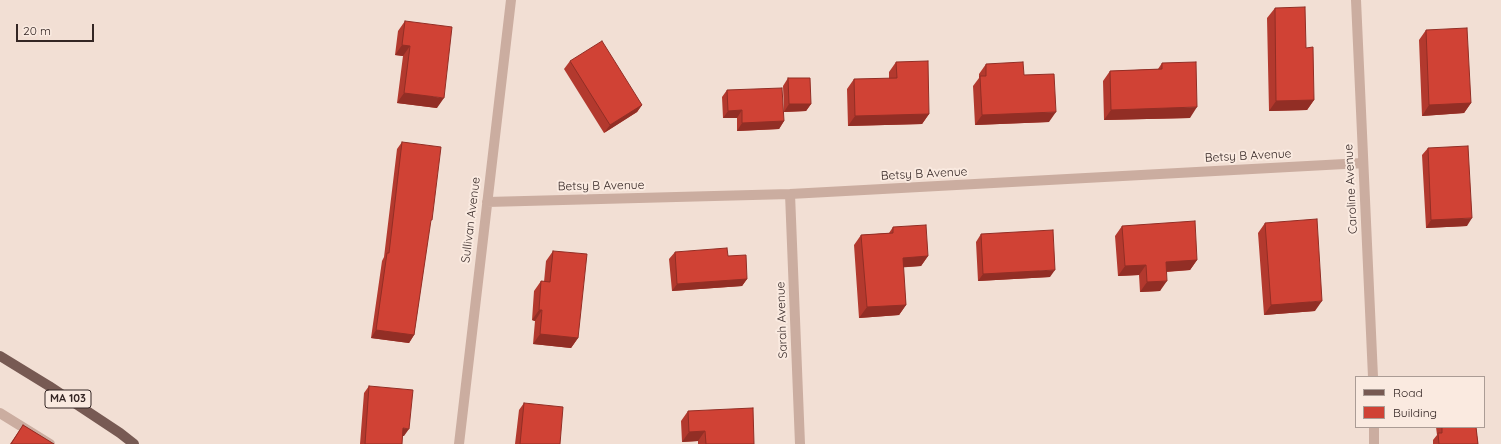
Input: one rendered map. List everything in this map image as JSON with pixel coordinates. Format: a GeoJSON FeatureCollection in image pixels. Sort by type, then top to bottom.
{"type":"FeatureCollection","features":[{"type":"Feature","properties":{"kind":"main road","name":"MA 103"},"geometry":{"type":"LineString","coordinates":[[0,356],[49,386],[134,444]]}},
{"type":"Feature","properties":{"kind":"street","name":"Sullivan Avenue"},"geometry":{"type":"LineString","coordinates":[[458,444],[511,0]]}},
{"type":"Feature","properties":{"kind":"street","name":"Caroline Avenue"},"geometry":{"type":"LineString","coordinates":[[1356,0],[1373,376]]}},
{"type":"Feature","properties":{"kind":"street","name":"Betsy B Avenue"},"geometry":{"type":"LineString","coordinates":[[486,202],[790,194],[1363,163]]}},
{"type":"Feature","properties":{"kind":"street","name":"Sarah Avenue"},"geometry":{"type":"LineString","coordinates":[[790,194],[800,444]]}},
{"type":"Feature","properties":{"kind":"street"},"geometry":{"type":"LineString","coordinates":[[0,413],[50,444]]}},
{"type":"Feature","properties":{"kind":"street"},"geometry":{"type":"LineString","coordinates":[[1374,428],[1374,444]]}},
{"type":"Feature","properties":{"kind":"building"},"geometry":{"type":"Polygon","coordinates":[[[1305,7],[1306,48],[1313,47],[1314,100],[1276,101],[1275,8],[1305,7]]]}},
{"type":"Feature","properties":{"kind":"building"},"geometry":{"type":"Polygon","coordinates":[[[405,21],[452,27],[444,98],[404,93],[410,46],[402,45],[405,21]]]}},
{"type":"Feature","properties":{"kind":"building"},"geometry":{"type":"Polygon","coordinates":[[[1467,28],[1471,103],[1429,105],[1426,30],[1467,28]]]}},
{"type":"Feature","properties":{"kind":"building"},"geometry":{"type":"Polygon","coordinates":[[[602,41],[642,105],[610,125],[570,61],[602,41]]]}},
{"type":"Feature","properties":{"kind":"building"},"geometry":{"type":"Polygon","coordinates":[[[928,61],[929,114],[855,116],[854,79],[897,78],[896,62],[928,61]]]}},
{"type":"Feature","properties":{"kind":"building"},"geometry":{"type":"Polygon","coordinates":[[[1023,62],[1024,75],[1054,74],[1056,112],[982,115],[980,76],[986,76],[986,64],[1023,62]]]}},
{"type":"Feature","properties":{"kind":"building"},"geometry":{"type":"Polygon","coordinates":[[[1196,62],[1197,107],[1111,110],[1110,71],[1162,69],[1162,63],[1196,62]]]}},
{"type":"Feature","properties":{"kind":"building"},"geometry":{"type":"Polygon","coordinates":[[[788,78],[810,78],[811,104],[789,104],[788,78]]]}},
{"type":"Feature","properties":{"kind":"building"},"geometry":{"type":"Polygon","coordinates":[[[782,88],[784,121],[742,123],[742,110],[728,111],[727,90],[782,88]]]}},
{"type":"Feature","properties":{"kind":"building"},"geometry":{"type":"Polygon","coordinates":[[[402,142],[441,147],[432,220],[414,335],[376,330],[387,253],[389,253],[402,142]]]}},
{"type":"Feature","properties":{"kind":"building"},"geometry":{"type":"Polygon","coordinates":[[[1468,146],[1472,218],[1431,220],[1428,148],[1468,146]]]}},
{"type":"Feature","properties":{"kind":"building"},"geometry":{"type":"Polygon","coordinates":[[[1317,219],[1322,301],[1271,305],[1265,223],[1317,219]]]}},
{"type":"Feature","properties":{"kind":"building"},"geometry":{"type":"Polygon","coordinates":[[[1195,221],[1197,260],[1166,262],[1167,281],[1147,282],[1146,265],[1125,266],[1122,226],[1195,221]]]}},
{"type":"Feature","properties":{"kind":"building"},"geometry":{"type":"Polygon","coordinates":[[[926,225],[928,256],[903,258],[906,305],[867,307],[861,235],[893,233],[893,227],[926,225]]]}},
{"type":"Feature","properties":{"kind":"building"},"geometry":{"type":"Polygon","coordinates":[[[1053,230],[1055,270],[983,274],[981,234],[1053,230]]]}},
{"type":"Feature","properties":{"kind":"building"},"geometry":{"type":"Polygon","coordinates":[[[727,248],[728,256],[746,255],[747,279],[677,284],[675,252],[727,248]]]}},
{"type":"Feature","properties":{"kind":"building"},"geometry":{"type":"Polygon","coordinates":[[[553,251],[587,254],[578,338],[540,334],[542,310],[539,310],[541,281],[550,282],[553,251]]]}},
{"type":"Feature","properties":{"kind":"building"},"geometry":{"type":"Polygon","coordinates":[[[369,386],[413,390],[409,429],[403,428],[402,444],[365,444],[369,386]]]}},
{"type":"Feature","properties":{"kind":"building"},"geometry":{"type":"Polygon","coordinates":[[[524,403],[563,407],[560,444],[520,444],[524,403]]]}},
{"type":"Feature","properties":{"kind":"building"},"geometry":{"type":"Polygon","coordinates":[[[753,408],[754,444],[706,444],[705,431],[689,432],[688,411],[753,408]]]}},
{"type":"Feature","properties":{"kind":"building"},"geometry":{"type":"Polygon","coordinates":[[[23,425],[54,444],[11,444],[23,425]]]}},
{"type":"Feature","properties":{"kind":"building"},"geometry":{"type":"Polygon","coordinates":[[[1442,428],[1476,428],[1478,444],[1439,444],[1438,433],[1442,433],[1442,428]]]}}]}
